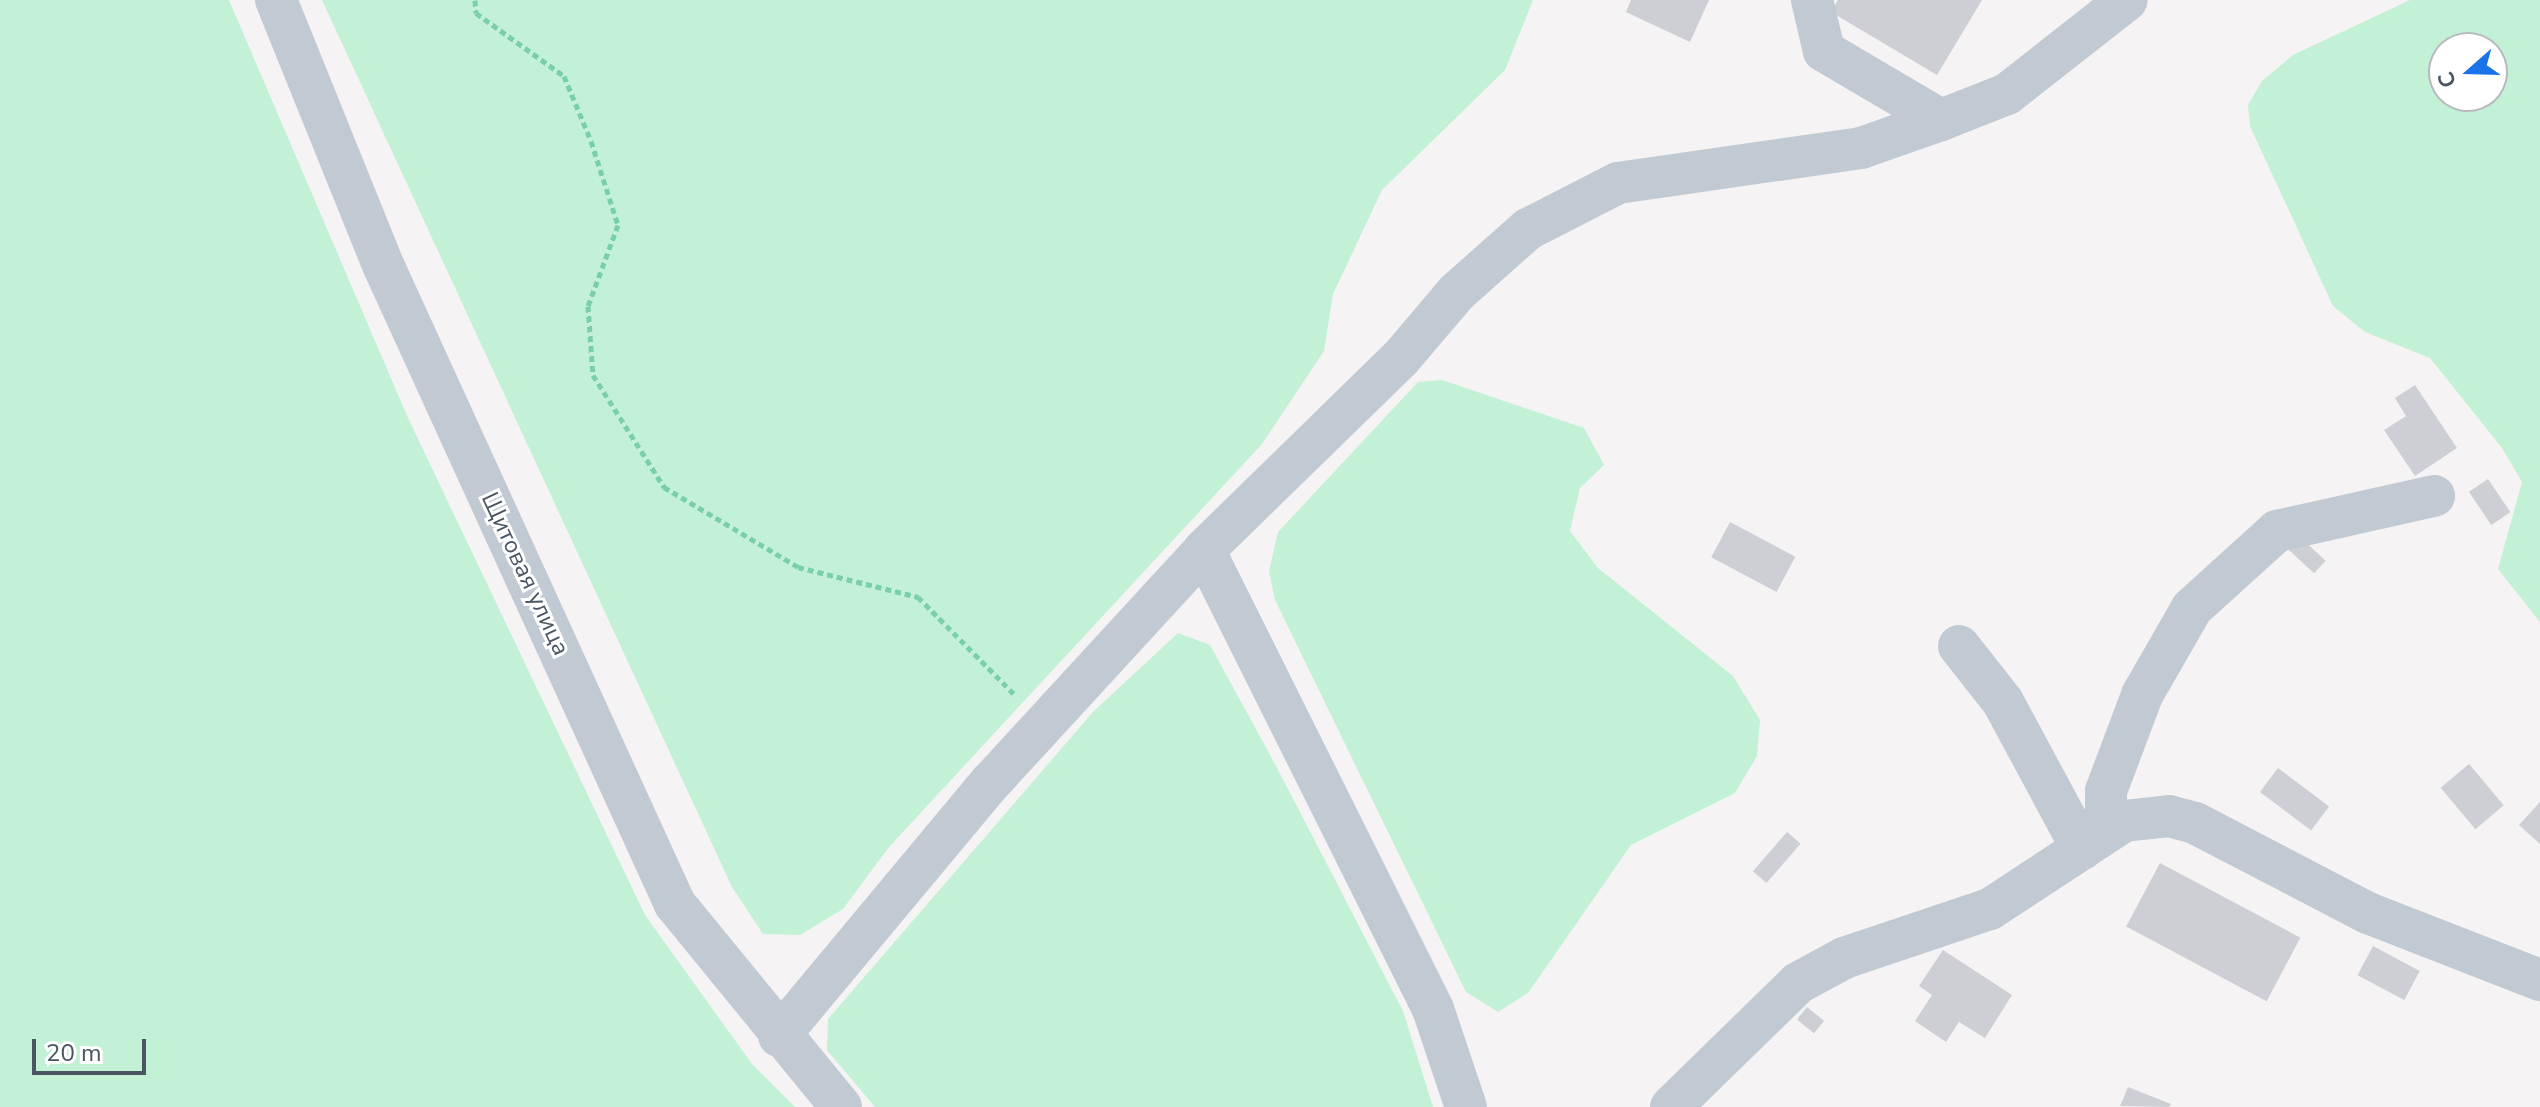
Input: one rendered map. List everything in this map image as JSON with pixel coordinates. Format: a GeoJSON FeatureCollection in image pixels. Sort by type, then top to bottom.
{"type":"FeatureCollection","features":[{"type":"Feature","properties":{"kind":"street","name":"Щитовая улица"},"geometry":{"type":"LineString","coordinates":[[276,0],[384,267],[675,904],[779,1036],[841,1107]]}},
{"type":"Feature","properties":{"kind":"street"},"geometry":{"type":"LineString","coordinates":[[1812,0],[1824,51],[1941,120]]}},
{"type":"Feature","properties":{"kind":"street"},"geometry":{"type":"LineString","coordinates":[[779,1036],[1041,728],[1204,550],[1528,229],[1618,183],[1861,148],[1941,120],[2007,94],[2127,0]]}},
{"type":"Feature","properties":{"kind":"street"},"geometry":{"type":"LineString","coordinates":[[2094,840],[2106,791],[2142,695],[2192,608],[2277,531],[2434,496]]}},
{"type":"Feature","properties":{"kind":"street"},"geometry":{"type":"LineString","coordinates":[[1204,550],[1433,1009],[1466,1107]]}},
{"type":"Feature","properties":{"kind":"street"},"geometry":{"type":"LineString","coordinates":[[1959,646],[2003,702],[2094,840]]}},
{"type":"Feature","properties":{"kind":"street"},"geometry":{"type":"LineString","coordinates":[[1671,1107],[1798,983],[1844,958],[1990,909],[2094,840],[2169,816],[2195,823],[2368,913],[2540,980]]}},
{"type":"Feature","properties":{"kind":"path"},"geometry":{"type":"LineString","coordinates":[[475,0],[476,13],[564,76],[591,141],[618,225],[588,306],[593,375],[664,487],[798,567],[918,597],[991,664],[1041,728]]}},
{"type":"Feature","properties":{"kind":"green space"},"geometry":{"type":"Polygon","coordinates":[[[0,0],[229,0],[408,418],[645,915],[752,1064],[795,1107],[0,1107],[0,0]]]}},
{"type":"Feature","properties":{"kind":"green space"},"geometry":{"type":"Polygon","coordinates":[[[322,0],[1533,0],[1505,70],[1382,190],[1333,294],[1324,351],[1262,444],[889,847],[843,909],[800,935],[763,934],[732,887],[322,0]]]}},
{"type":"Feature","properties":{"kind":"green space"},"geometry":{"type":"Polygon","coordinates":[[[2410,0],[2540,0],[2540,622],[2498,569],[2522,482],[2502,448],[2430,358],[2365,332],[2333,306],[2250,126],[2248,105],[2262,81],[2293,55],[2410,0]]]}},
{"type":"Feature","properties":{"kind":"green space"},"geometry":{"type":"Polygon","coordinates":[[[1442,380],[1584,428],[1604,465],[1580,488],[1570,531],[1598,568],[1733,676],[1760,720],[1757,756],[1735,793],[1631,845],[1528,993],[1498,1012],[1466,992],[1275,600],[1269,571],[1278,532],[1418,382],[1442,380]]]}},
{"type":"Feature","properties":{"kind":"green space"},"geometry":{"type":"Polygon","coordinates":[[[1178,633],[1210,645],[1275,764],[1403,1011],[1433,1107],[875,1107],[827,1050],[828,1019],[1093,712],[1178,633]]]}},
{"type":"Feature","properties":{"kind":"building"},"geometry":{"type":"Polygon","coordinates":[[[1631,0],[1709,0],[1690,42],[1626,12],[1631,0]]]}},
{"type":"Feature","properties":{"kind":"building"},"geometry":{"type":"Polygon","coordinates":[[[1838,0],[1982,0],[1937,75],[1831,12],[1838,0]]]}},
{"type":"Feature","properties":{"kind":"building"},"geometry":{"type":"Polygon","coordinates":[[[2415,385],[2457,448],[2415,476],[2384,430],[2406,416],[2395,398],[2415,385]]]}},
{"type":"Feature","properties":{"kind":"building"},"geometry":{"type":"Polygon","coordinates":[[[2488,479],[2510,512],[2491,525],[2469,492],[2488,479]]]}},
{"type":"Feature","properties":{"kind":"building"},"geometry":{"type":"Polygon","coordinates":[[[1730,522],[1795,557],[1777,592],[1711,557],[1730,522]]]}},
{"type":"Feature","properties":{"kind":"building"},"geometry":{"type":"Polygon","coordinates":[[[2300,537],[2326,561],[2314,573],[2288,549],[2300,537]]]}},
{"type":"Feature","properties":{"kind":"building"},"geometry":{"type":"Polygon","coordinates":[[[2469,764],[2504,805],[2475,829],[2441,788],[2469,764]]]}},
{"type":"Feature","properties":{"kind":"building"},"geometry":{"type":"Polygon","coordinates":[[[2278,768],[2329,807],[2311,830],[2260,792],[2278,768]]]}},
{"type":"Feature","properties":{"kind":"building"},"geometry":{"type":"Polygon","coordinates":[[[2540,802],[2540,844],[2519,825],[2540,802]]]}},
{"type":"Feature","properties":{"kind":"building"},"geometry":{"type":"Polygon","coordinates":[[[1787,832],[1801,844],[1766,883],[1753,871],[1787,832]]]}},
{"type":"Feature","properties":{"kind":"building"},"geometry":{"type":"Polygon","coordinates":[[[2160,863],[2300,938],[2267,1001],[2126,927],[2160,863]]]}},
{"type":"Feature","properties":{"kind":"building"},"geometry":{"type":"Polygon","coordinates":[[[2373,946],[2420,971],[2404,1000],[2358,975],[2373,946]]]}},
{"type":"Feature","properties":{"kind":"building"},"geometry":{"type":"Polygon","coordinates":[[[1943,950],[2012,995],[1985,1038],[1959,1022],[1946,1042],[1915,1021],[1932,995],[1919,986],[1943,950]]]}},
{"type":"Feature","properties":{"kind":"building"},"geometry":{"type":"Polygon","coordinates":[[[1807,1007],[1824,1021],[1814,1033],[1797,1019],[1807,1007]]]}},
{"type":"Feature","properties":{"kind":"building"},"geometry":{"type":"Polygon","coordinates":[[[2128,1087],[2171,1104],[2169,1107],[2120,1106],[2128,1087]]]}}]}
